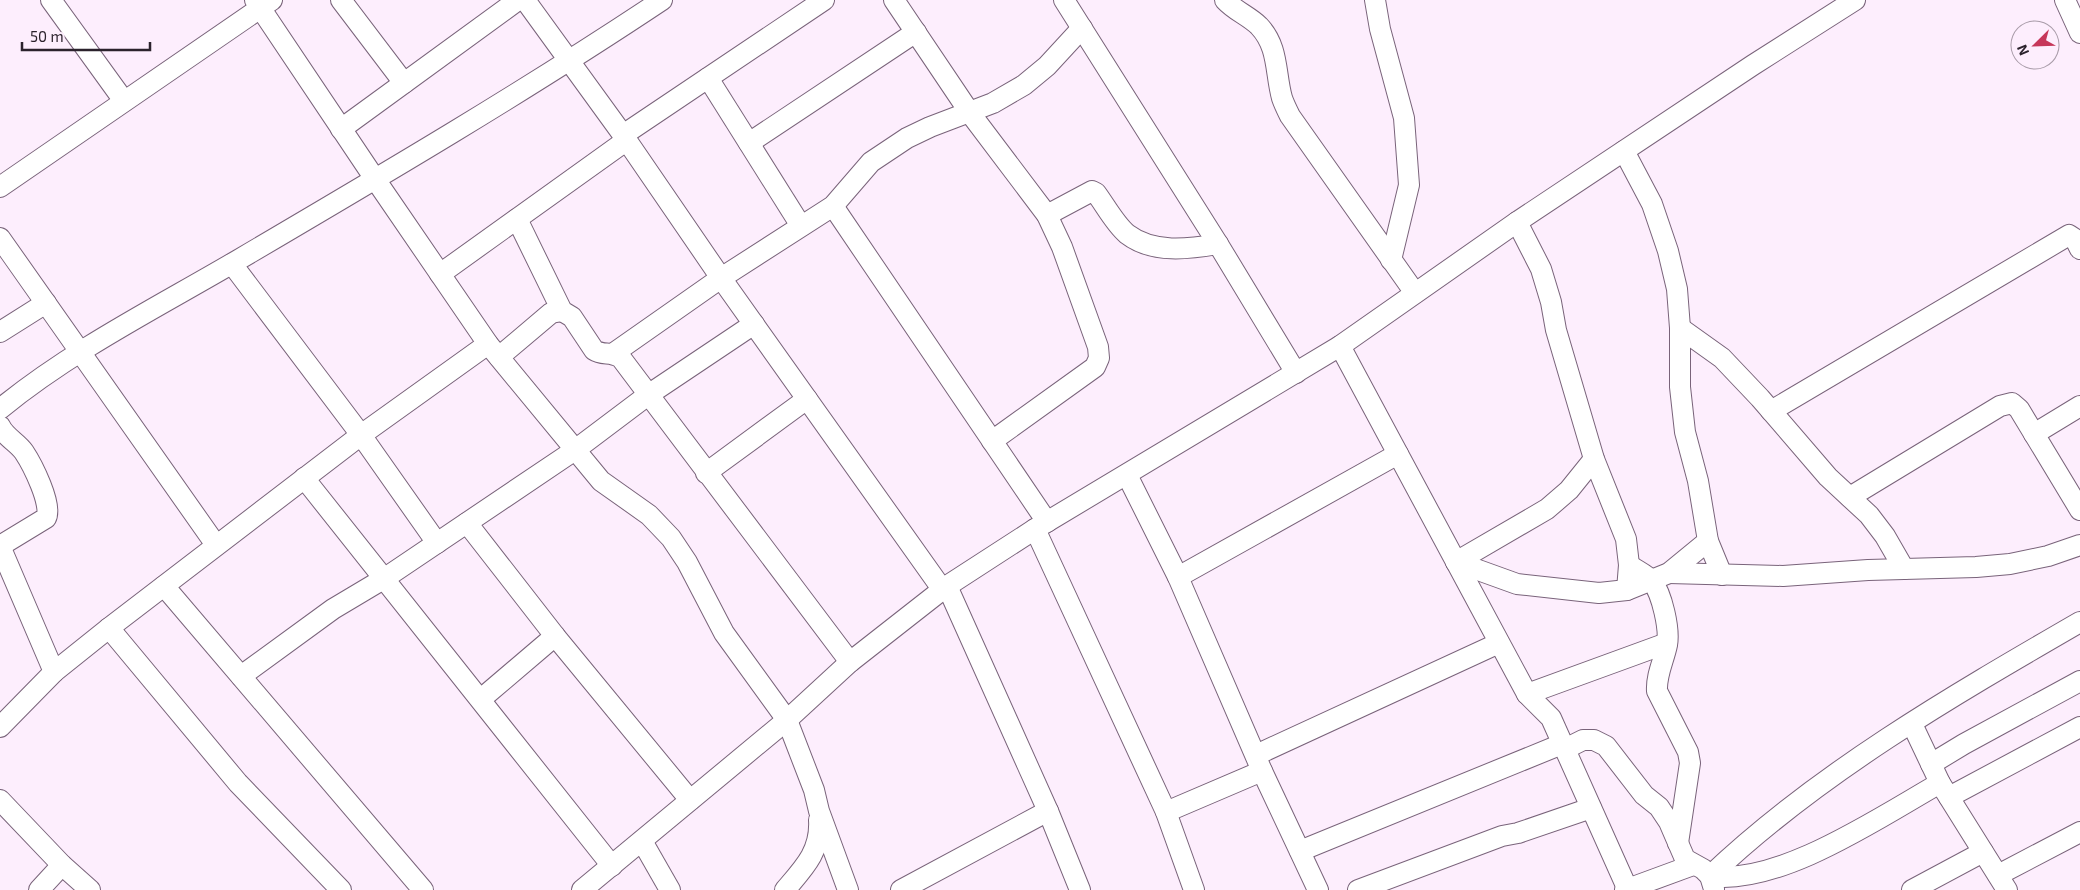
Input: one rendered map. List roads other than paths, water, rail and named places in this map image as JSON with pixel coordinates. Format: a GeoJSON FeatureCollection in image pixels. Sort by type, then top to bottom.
{"type":"FeatureCollection","features":[{"type":"Feature","properties":{"kind":"street"},"geometry":{"type":"LineString","coordinates":[[341,0],[404,84]]}},
{"type":"Feature","properties":{"kind":"street"},"geometry":{"type":"LineString","coordinates":[[341,129],[518,0]]}},
{"type":"Feature","properties":{"kind":"street"},"geometry":{"type":"LineString","coordinates":[[524,0],[625,137],[721,278],[807,399],[945,587],[1048,811],[1080,890]]}},
{"type":"Feature","properties":{"kind":"street"},"geometry":{"type":"LineString","coordinates":[[0,410],[80,352],[232,264],[569,62],[662,0]]}},
{"type":"Feature","properties":{"kind":"street"},"geometry":{"type":"LineString","coordinates":[[440,274],[517,219],[625,137],[708,78],[824,0]]}},
{"type":"Feature","properties":{"kind":"street"},"geometry":{"type":"LineString","coordinates":[[894,0],[970,113],[1046,215],[1062,247],[1098,347],[1099,358],[1095,367],[992,441]]}},
{"type":"Feature","properties":{"kind":"street"},"geometry":{"type":"LineString","coordinates":[[1064,0],[1218,244],[1296,373]]}},
{"type":"Feature","properties":{"kind":"street"},"geometry":{"type":"LineString","coordinates":[[1225,0],[1239,13],[1258,26],[1266,36],[1272,46],[1282,99],[1290,116],[1415,293]]}},
{"type":"Feature","properties":{"kind":"street"},"geometry":{"type":"LineString","coordinates":[[1375,0],[1380,29],[1404,118],[1409,185],[1391,260]]}},
{"type":"Feature","properties":{"kind":"street"},"geometry":{"type":"LineString","coordinates":[[582,890],[787,720],[850,662],[945,587],[1041,526],[1340,346],[1517,222],[1855,0]]}},
{"type":"Feature","properties":{"kind":"street"},"geometry":{"type":"LineString","coordinates":[[2065,0],[2080,34]]}},
{"type":"Feature","properties":{"kind":"street"},"geometry":{"type":"LineString","coordinates":[[55,2],[124,101]]}},
{"type":"Feature","properties":{"kind":"street"},"geometry":{"type":"LineString","coordinates":[[0,187],[262,3],[341,129],[494,351],[601,481],[649,515],[671,538],[724,632],[787,720],[814,790],[819,811],[848,890]]}},
{"type":"Feature","properties":{"kind":"street"},"geometry":{"type":"LineString","coordinates":[[517,219],[562,311],[572,317],[594,350],[599,353],[614,353],[721,278],[833,206],[871,162],[907,138],[930,126],[970,113],[993,103],[1024,85],[1047,66],[1082,28]]}},
{"type":"Feature","properties":{"kind":"street"},"geometry":{"type":"LineString","coordinates":[[749,143],[916,32]]}},
{"type":"Feature","properties":{"kind":"street"},"geometry":{"type":"LineString","coordinates":[[708,78],[801,226]]}},
{"type":"Feature","properties":{"kind":"street"},"geometry":{"type":"LineString","coordinates":[[1624,151],[1652,204],[1668,251],[1677,289],[1680,328],[1680,387],[1685,432],[1698,481],[1708,540],[1722,574]]}},
{"type":"Feature","properties":{"kind":"street"},"geometry":{"type":"LineString","coordinates":[[1046,215],[1092,191],[1096,193],[1125,232],[1137,240],[1161,247],[1184,250],[1218,244]]}},
{"type":"Feature","properties":{"kind":"street"},"geometry":{"type":"LineString","coordinates":[[833,206],[992,441],[1041,526],[1166,812],[1194,890]]}},
{"type":"Feature","properties":{"kind":"street"},"geometry":{"type":"LineString","coordinates":[[1517,222],[1541,269],[1551,302],[1556,330],[1594,460],[1626,539],[1629,565],[1627,590]]}},
{"type":"Feature","properties":{"kind":"street"},"geometry":{"type":"LineString","coordinates":[[1770,411],[2069,235],[2077,238]]}},
{"type":"Feature","properties":{"kind":"street"},"geometry":{"type":"LineString","coordinates":[[0,238],[216,545]]}},
{"type":"Feature","properties":{"kind":"street"},"geometry":{"type":"LineString","coordinates":[[232,264],[361,435],[437,543]]}},
{"type":"Feature","properties":{"kind":"street"},"geometry":{"type":"LineString","coordinates":[[0,332],[46,303]]}},
{"type":"Feature","properties":{"kind":"street"},"geometry":{"type":"LineString","coordinates":[[0,727],[54,672],[216,545],[361,435],[551,313],[562,311]]}},
{"type":"Feature","properties":{"kind":"street"},"geometry":{"type":"LineString","coordinates":[[241,676],[333,609],[385,578],[575,450],[648,395],[754,324]]}},
{"type":"Feature","properties":{"kind":"street"},"geometry":{"type":"LineString","coordinates":[[1680,328],[1722,358],[1828,477],[1869,515],[1885,536],[1904,569]]}},
{"type":"Feature","properties":{"kind":"street"},"geometry":{"type":"LineString","coordinates":[[1340,346],[1527,694],[1551,718],[1627,890],[1693,865]]}},
{"type":"Feature","properties":{"kind":"street"},"geometry":{"type":"LineString","coordinates":[[614,353],[621,358],[850,662]]}},
{"type":"Feature","properties":{"kind":"street"},"geometry":{"type":"LineString","coordinates":[[706,473],[807,399]]}},
{"type":"Feature","properties":{"kind":"street"},"geometry":{"type":"LineString","coordinates":[[1850,497],[2000,406],[2012,403],[2019,409],[2080,510]]}},
{"type":"Feature","properties":{"kind":"street"},"geometry":{"type":"LineString","coordinates":[[2034,434],[2080,406]]}},
{"type":"Feature","properties":{"kind":"street"},"geometry":{"type":"LineString","coordinates":[[0,426],[3,432],[23,451],[36,475],[48,504],[49,513],[46,518],[0,546],[54,672]]}},
{"type":"Feature","properties":{"kind":"street"},"geometry":{"type":"LineString","coordinates":[[1178,577],[1398,454]]}},
{"type":"Feature","properties":{"kind":"street"},"geometry":{"type":"LineString","coordinates":[[1456,562],[1547,509],[1568,490],[1594,460]]}},
{"type":"Feature","properties":{"kind":"street"},"geometry":{"type":"LineString","coordinates":[[1127,475],[1178,577],[1259,763],[1318,890]]}},
{"type":"Feature","properties":{"kind":"street"},"geometry":{"type":"LineString","coordinates":[[304,478],[612,866]]}},
{"type":"Feature","properties":{"kind":"street"},"geometry":{"type":"LineString","coordinates":[[467,523],[555,636],[690,800]]}},
{"type":"Feature","properties":{"kind":"street"},"geometry":{"type":"LineString","coordinates":[[1456,562],[1516,584],[1599,593],[1627,590],[1660,577],[1708,540]]}},
{"type":"Feature","properties":{"kind":"street"},"geometry":{"type":"LineString","coordinates":[[1629,565],[1660,577],[1722,574],[1783,576],[2010,564],[2048,556],[2080,545]]}},
{"type":"Feature","properties":{"kind":"street"},"geometry":{"type":"LineString","coordinates":[[1660,577],[1660,601],[1667,634],[1656,683],[1657,691],[1688,752],[1690,762],[1678,843]]}},
{"type":"Feature","properties":{"kind":"street"},"geometry":{"type":"LineString","coordinates":[[164,586],[423,890]]}},
{"type":"Feature","properties":{"kind":"street"},"geometry":{"type":"LineString","coordinates":[[1627,590],[1638,595],[1654,607],[1667,634]]}},
{"type":"Feature","properties":{"kind":"street"},"geometry":{"type":"LineString","coordinates":[[1712,883],[1792,805],[1912,724],[2080,622]]}},
{"type":"Feature","properties":{"kind":"street"},"geometry":{"type":"LineString","coordinates":[[109,628],[238,783],[341,890]]}},
{"type":"Feature","properties":{"kind":"street"},"geometry":{"type":"LineString","coordinates":[[1527,694],[1667,634]]}},
{"type":"Feature","properties":{"kind":"street"},"geometry":{"type":"LineString","coordinates":[[481,699],[555,636]]}},
{"type":"Feature","properties":{"kind":"street"},"geometry":{"type":"LineString","coordinates":[[1166,812],[1259,763],[1500,643]]}},
{"type":"Feature","properties":{"kind":"street"},"geometry":{"type":"LineString","coordinates":[[1931,764],[1977,736],[2080,681]]}},
{"type":"Feature","properties":{"kind":"street"},"geometry":{"type":"LineString","coordinates":[[1912,724],[1944,790],[2003,883],[2080,832]]}},
{"type":"Feature","properties":{"kind":"street"},"geometry":{"type":"LineString","coordinates":[[1712,883],[1737,884],[1787,865],[2080,727]]}},
{"type":"Feature","properties":{"kind":"street"},"geometry":{"type":"LineString","coordinates":[[1300,851],[1564,746],[1583,740],[1594,740],[1606,746],[1644,795],[1659,807],[1669,822],[1685,859],[1703,870],[1712,883]]}},
{"type":"Feature","properties":{"kind":"street"},"geometry":{"type":"LineString","coordinates":[[0,800],[62,865],[90,890]]}},
{"type":"Feature","properties":{"kind":"street"},"geometry":{"type":"LineString","coordinates":[[1358,890],[1502,836],[1518,833],[1591,808]]}},
{"type":"Feature","properties":{"kind":"street"},"geometry":{"type":"LineString","coordinates":[[785,890],[809,860],[819,842],[819,811]]}},
{"type":"Feature","properties":{"kind":"street"},"geometry":{"type":"LineString","coordinates":[[901,890],[1048,811]]}},
{"type":"Feature","properties":{"kind":"street"},"geometry":{"type":"LineString","coordinates":[[642,841],[670,890]]}},
{"type":"Feature","properties":{"kind":"street"},"geometry":{"type":"LineString","coordinates":[[1912,890],[1983,852]]}},
{"type":"Feature","properties":{"kind":"street"},"geometry":{"type":"LineString","coordinates":[[39,890],[62,865]]}}]}
